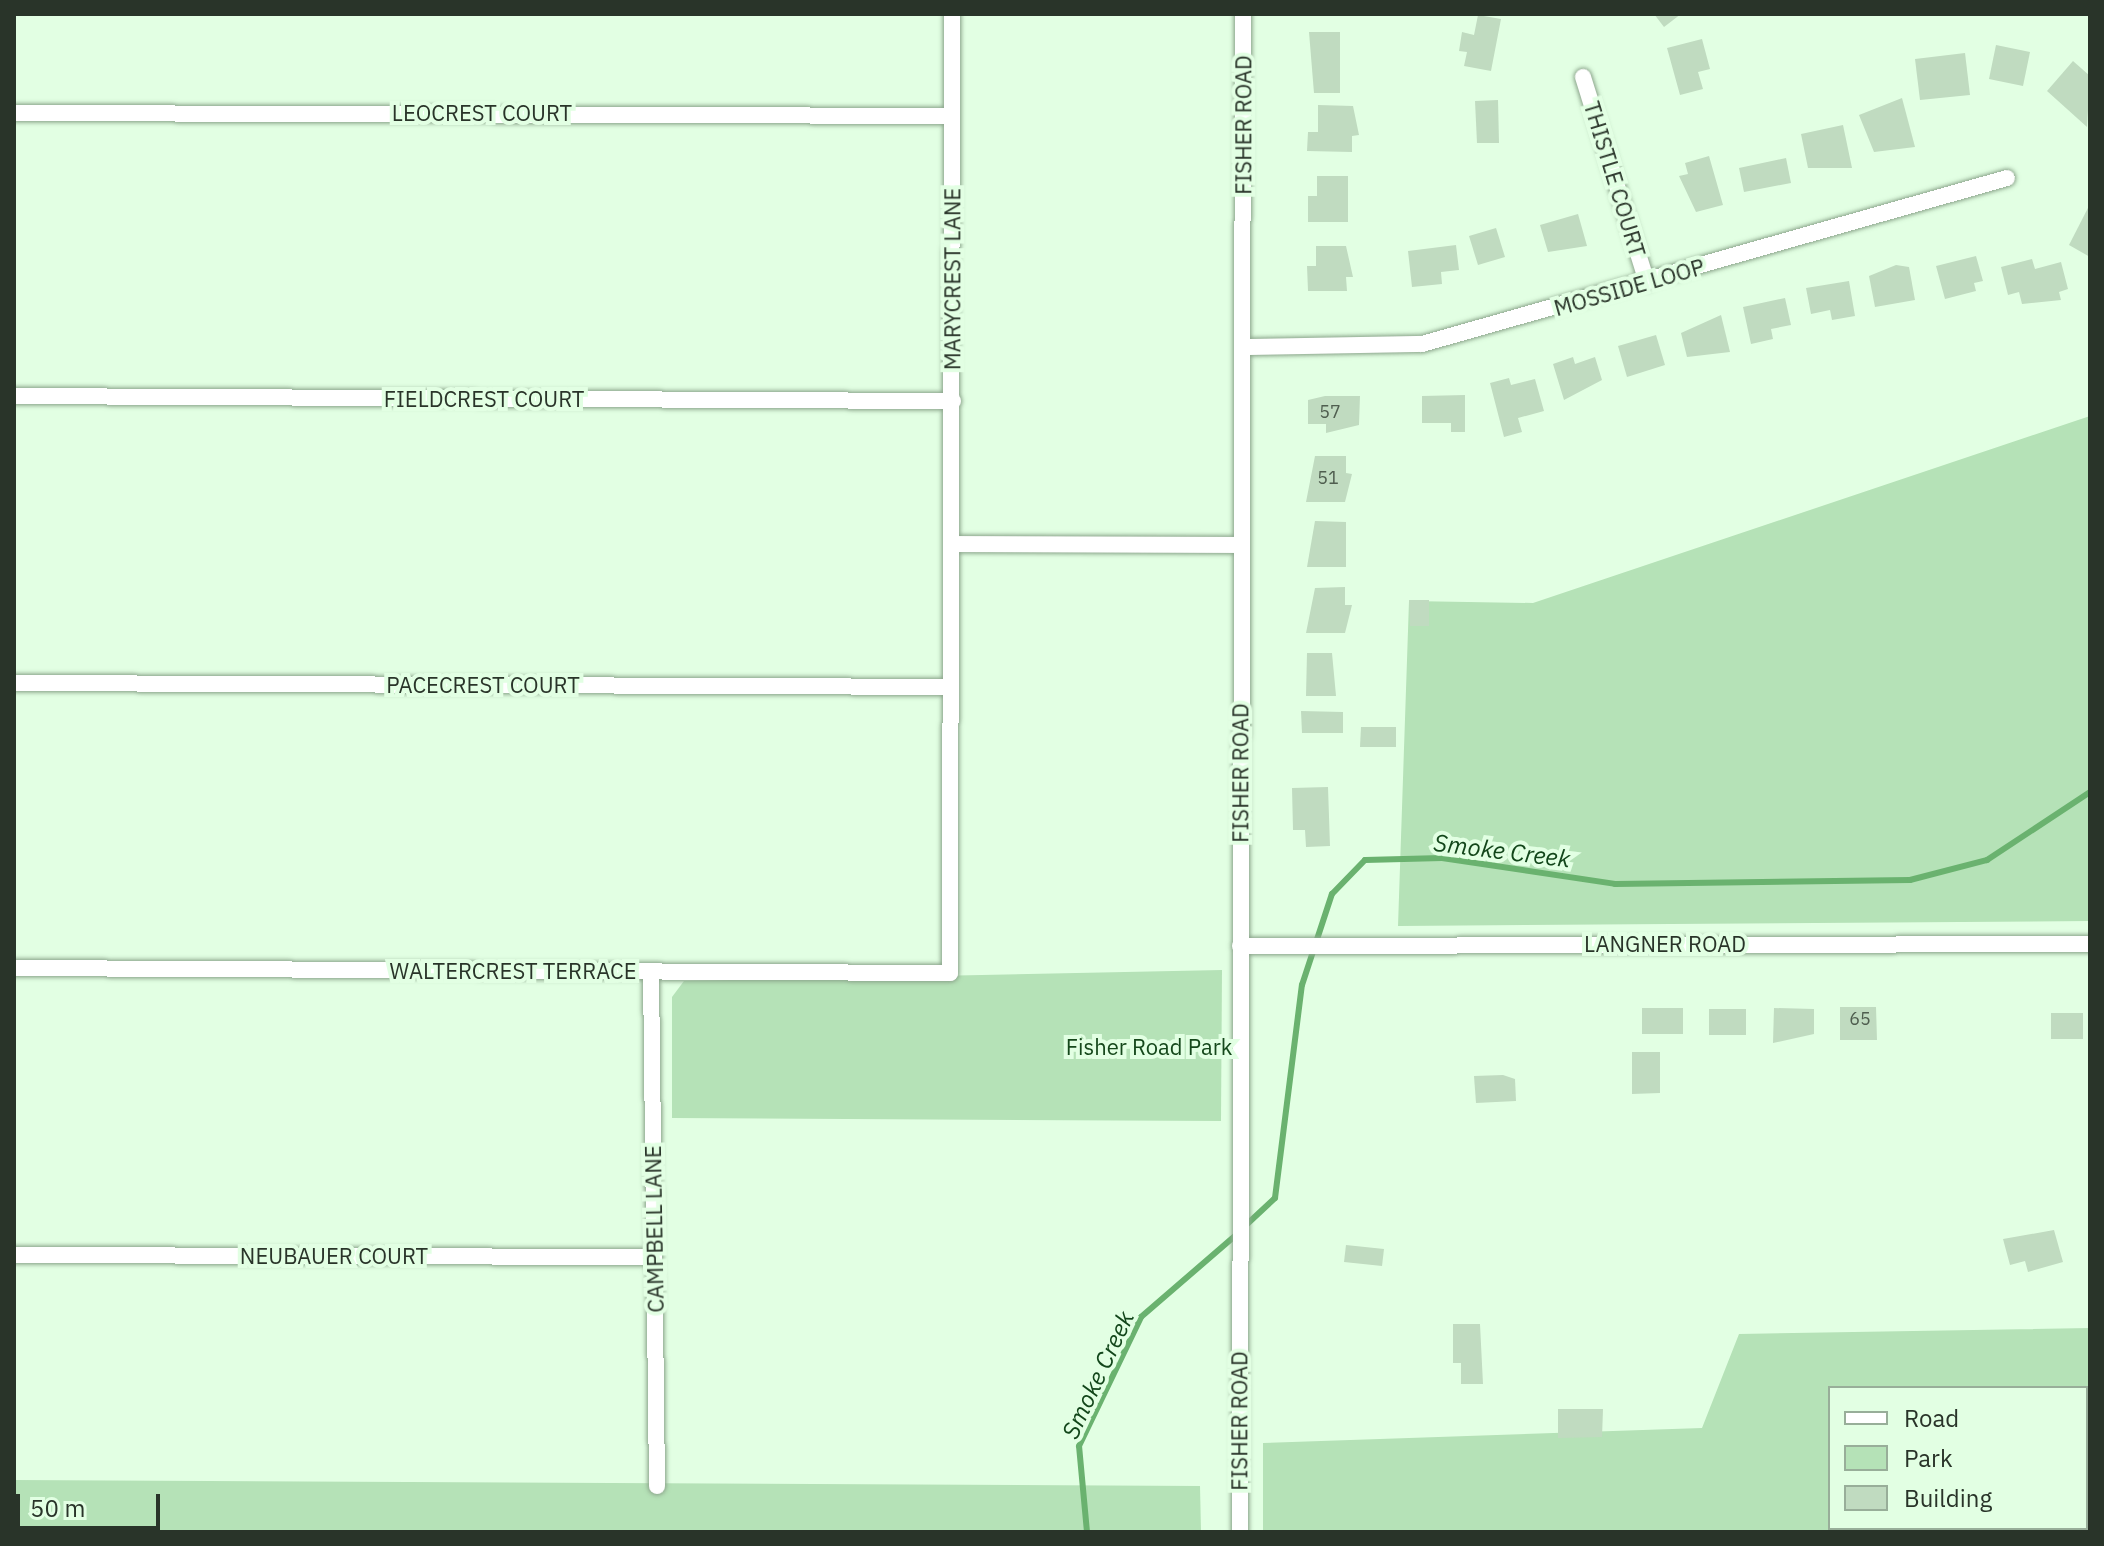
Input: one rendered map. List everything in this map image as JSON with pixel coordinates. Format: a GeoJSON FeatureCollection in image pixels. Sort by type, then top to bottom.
{"type":"FeatureCollection","features":[{"type":"Feature","properties":{"kind":"street","name":"MARYCREST LANE"},"geometry":{"type":"LineString","coordinates":[[951,912],[952,14]]}},
{"type":"Feature","properties":{"kind":"street","name":"FISHER ROAD"},"geometry":{"type":"LineString","coordinates":[[1240,1532],[1238,1193],[1243,14]]}},
{"type":"Feature","properties":{"kind":"street","name":"THISTLE COURT"},"geometry":{"type":"LineString","coordinates":[[1583,77],[1647,282]]}},
{"type":"Feature","properties":{"kind":"street","name":"LEOCREST COURT"},"geometry":{"type":"LineString","coordinates":[[14,113],[951,116]]}},
{"type":"Feature","properties":{"kind":"street","name":"MOSSIDE LOOP"},"geometry":{"type":"LineString","coordinates":[[1243,347],[1422,344],[2007,178]]}},
{"type":"Feature","properties":{"kind":"street","name":"FIELDCREST COURT"},"geometry":{"type":"LineString","coordinates":[[14,396],[953,401]]}},
{"type":"Feature","properties":{"kind":"street"},"geometry":{"type":"LineString","coordinates":[[952,544],[1241,545]]}},
{"type":"Feature","properties":{"kind":"street","name":"PACECREST COURT"},"geometry":{"type":"LineString","coordinates":[[14,683],[951,687]]}},
{"type":"Feature","properties":{"kind":"street","name":"WALTERCREST TERRACE"},"geometry":{"type":"LineString","coordinates":[[14,968],[950,973],[951,912]]}},
{"type":"Feature","properties":{"kind":"street","name":"LANGNER ROAD"},"geometry":{"type":"LineString","coordinates":[[1240,946],[2090,944]]}},
{"type":"Feature","properties":{"kind":"street","name":"CAMPBELL LANE"},"geometry":{"type":"LineString","coordinates":[[651,972],[657,1486]]}},
{"type":"Feature","properties":{"kind":"street","name":"NEUBAUER COURT"},"geometry":{"type":"LineString","coordinates":[[14,1255],[654,1257]]}},
{"type":"Feature","properties":{"kind":"green space"},"geometry":{"type":"Polygon","coordinates":[[[2090,416],[2090,921],[1398,926],[1409,601],[1533,603],[2090,416]]]}},
{"type":"Feature","properties":{"kind":"green space","name":"Fisher Road Park"},"geometry":{"type":"Polygon","coordinates":[[[1222,970],[1221,1121],[672,1118],[672,997],[684,981],[1222,970]]]}},
{"type":"Feature","properties":{"kind":"green space"},"geometry":{"type":"Polygon","coordinates":[[[2090,1328],[2090,1532],[1263,1532],[1263,1443],[1702,1428],[1739,1334],[2090,1328]]]}},
{"type":"Feature","properties":{"kind":"green space"},"geometry":{"type":"Polygon","coordinates":[[[14,1480],[1200,1486],[1201,1532],[14,1532],[14,1480]]]}},
{"type":"Feature","properties":{"kind":"building"},"geometry":{"type":"Polygon","coordinates":[[[1654,14],[1681,14],[1664,27],[1654,14]]]}},
{"type":"Feature","properties":{"kind":"building"},"geometry":{"type":"Polygon","coordinates":[[[1478,15],[1501,19],[1491,71],[1464,66],[1467,52],[1459,51],[1462,32],[1474,35],[1478,15]]]}},
{"type":"Feature","properties":{"kind":"building"},"geometry":{"type":"Polygon","coordinates":[[[1309,32],[1340,32],[1340,93],[1314,93],[1309,32]]]}},
{"type":"Feature","properties":{"kind":"building"},"geometry":{"type":"Polygon","coordinates":[[[1702,39],[1710,69],[1698,72],[1703,89],[1680,95],[1667,48],[1702,39]]]}},
{"type":"Feature","properties":{"kind":"building"},"geometry":{"type":"Polygon","coordinates":[[[1996,45],[2030,52],[2023,86],[1989,79],[1996,45]]]}},
{"type":"Feature","properties":{"kind":"building"},"geometry":{"type":"Polygon","coordinates":[[[1965,53],[1970,95],[1920,100],[1915,59],[1965,53]]]}},
{"type":"Feature","properties":{"kind":"building"},"geometry":{"type":"Polygon","coordinates":[[[2073,61],[2090,76],[2087,127],[2047,91],[2073,61]]]}},
{"type":"Feature","properties":{"kind":"building"},"geometry":{"type":"Polygon","coordinates":[[[1902,98],[1915,147],[1874,152],[1859,115],[1902,98]]]}},
{"type":"Feature","properties":{"kind":"building"},"geometry":{"type":"Polygon","coordinates":[[[1498,100],[1499,143],[1477,143],[1475,101],[1498,100]]]}},
{"type":"Feature","properties":{"kind":"building"},"geometry":{"type":"Polygon","coordinates":[[[1318,105],[1353,106],[1359,135],[1352,136],[1352,152],[1307,151],[1308,132],[1318,132],[1318,105]]]}},
{"type":"Feature","properties":{"kind":"building"},"geometry":{"type":"Polygon","coordinates":[[[1843,125],[1852,168],[1808,168],[1801,134],[1843,125]]]}},
{"type":"Feature","properties":{"kind":"building"},"geometry":{"type":"Polygon","coordinates":[[[1709,156],[1723,205],[1696,212],[1679,176],[1688,174],[1685,163],[1709,156]]]}},
{"type":"Feature","properties":{"kind":"building"},"geometry":{"type":"Polygon","coordinates":[[[1786,158],[1791,183],[1744,192],[1739,168],[1786,158]]]}},
{"type":"Feature","properties":{"kind":"building"},"geometry":{"type":"Polygon","coordinates":[[[1317,176],[1348,176],[1348,222],[1308,222],[1308,196],[1317,196],[1317,176]]]}},
{"type":"Feature","properties":{"kind":"building"},"geometry":{"type":"Polygon","coordinates":[[[2090,204],[2090,257],[2069,245],[2090,204]]]}},
{"type":"Feature","properties":{"kind":"building"},"geometry":{"type":"Polygon","coordinates":[[[1578,214],[1587,246],[1548,252],[1540,225],[1578,214]]]}},
{"type":"Feature","properties":{"kind":"building"},"geometry":{"type":"Polygon","coordinates":[[[1496,228],[1505,257],[1478,265],[1469,236],[1496,228]]]}},
{"type":"Feature","properties":{"kind":"building"},"geometry":{"type":"Polygon","coordinates":[[[1456,245],[1459,270],[1441,272],[1442,284],[1412,287],[1408,251],[1456,245]]]}},
{"type":"Feature","properties":{"kind":"building"},"geometry":{"type":"Polygon","coordinates":[[[1316,246],[1346,246],[1353,277],[1346,277],[1347,291],[1308,291],[1307,266],[1316,266],[1316,246]]]}},
{"type":"Feature","properties":{"kind":"building"},"geometry":{"type":"Polygon","coordinates":[[[1976,256],[1983,281],[1974,283],[1976,291],[1945,299],[1936,266],[1976,256]]]}},
{"type":"Feature","properties":{"kind":"building"},"geometry":{"type":"Polygon","coordinates":[[[2032,259],[2035,269],[2061,262],[2068,289],[2059,292],[2061,300],[2022,304],[2019,292],[2008,295],[2001,267],[2032,259]]]}},
{"type":"Feature","properties":{"kind":"building"},"geometry":{"type":"Polygon","coordinates":[[[1896,265],[1909,267],[1915,300],[1875,307],[1869,276],[1896,265]]]}},
{"type":"Feature","properties":{"kind":"building"},"geometry":{"type":"Polygon","coordinates":[[[1849,281],[1855,316],[1832,320],[1830,310],[1811,314],[1806,288],[1849,281]]]}},
{"type":"Feature","properties":{"kind":"building"},"geometry":{"type":"Polygon","coordinates":[[[1785,298],[1791,325],[1771,329],[1773,339],[1751,344],[1743,307],[1785,298]]]}},
{"type":"Feature","properties":{"kind":"building"},"geometry":{"type":"Polygon","coordinates":[[[1721,315],[1730,352],[1687,357],[1681,333],[1721,315]]]}},
{"type":"Feature","properties":{"kind":"building"},"geometry":{"type":"Polygon","coordinates":[[[1656,335],[1665,365],[1627,377],[1618,346],[1656,335]]]}},
{"type":"Feature","properties":{"kind":"building"},"geometry":{"type":"Polygon","coordinates":[[[1573,357],[1575,364],[1595,357],[1602,380],[1564,400],[1553,364],[1573,357]]]}},
{"type":"Feature","properties":{"kind":"building"},"geometry":{"type":"Polygon","coordinates":[[[1509,378],[1511,385],[1535,379],[1544,411],[1518,418],[1522,432],[1504,437],[1490,383],[1509,378]]]}},
{"type":"Feature","properties":{"kind":"building"},"geometry":{"type":"Polygon","coordinates":[[[1465,395],[1465,432],[1451,432],[1451,423],[1422,423],[1422,396],[1465,395]]]}},
{"type":"Feature","properties":{"kind":"building"},"geometry":{"type":"Polygon","coordinates":[[[1325,396],[1360,396],[1359,425],[1326,433],[1326,424],[1308,424],[1308,400],[1325,396]]]}},
{"type":"Feature","properties":{"kind":"building"},"geometry":{"type":"Polygon","coordinates":[[[1315,456],[1346,456],[1346,473],[1352,474],[1345,502],[1306,502],[1315,456]]]}},
{"type":"Feature","properties":{"kind":"building"},"geometry":{"type":"Polygon","coordinates":[[[1315,521],[1346,522],[1346,567],[1307,567],[1315,521]]]}},
{"type":"Feature","properties":{"kind":"building"},"geometry":{"type":"Polygon","coordinates":[[[1345,587],[1345,605],[1352,605],[1345,633],[1306,633],[1315,588],[1345,587]]]}},
{"type":"Feature","properties":{"kind":"building"},"geometry":{"type":"Polygon","coordinates":[[[1409,600],[1429,600],[1429,626],[1410,626],[1409,600]]]}},
{"type":"Feature","properties":{"kind":"building"},"geometry":{"type":"Polygon","coordinates":[[[1307,653],[1332,653],[1336,696],[1306,696],[1307,653]]]}},
{"type":"Feature","properties":{"kind":"building"},"geometry":{"type":"Polygon","coordinates":[[[1301,711],[1343,712],[1343,733],[1302,733],[1301,711]]]}},
{"type":"Feature","properties":{"kind":"building"},"geometry":{"type":"Polygon","coordinates":[[[1361,727],[1396,727],[1396,747],[1360,747],[1361,727]]]}},
{"type":"Feature","properties":{"kind":"building"},"geometry":{"type":"Polygon","coordinates":[[[1328,787],[1330,846],[1306,847],[1305,830],[1293,830],[1292,788],[1328,787]]]}},
{"type":"Feature","properties":{"kind":"building"},"geometry":{"type":"Polygon","coordinates":[[[1840,1007],[1876,1007],[1877,1040],[1840,1040],[1840,1007]]]}},
{"type":"Feature","properties":{"kind":"building"},"geometry":{"type":"Polygon","coordinates":[[[1642,1008],[1683,1008],[1683,1034],[1642,1034],[1642,1008]]]}},
{"type":"Feature","properties":{"kind":"building"},"geometry":{"type":"Polygon","coordinates":[[[1774,1008],[1814,1009],[1814,1034],[1773,1043],[1774,1008]]]}},
{"type":"Feature","properties":{"kind":"building"},"geometry":{"type":"Polygon","coordinates":[[[1709,1009],[1746,1009],[1746,1035],[1709,1035],[1709,1009]]]}},
{"type":"Feature","properties":{"kind":"building"},"geometry":{"type":"Polygon","coordinates":[[[2051,1013],[2083,1013],[2083,1039],[2051,1039],[2051,1013]]]}},
{"type":"Feature","properties":{"kind":"building"},"geometry":{"type":"Polygon","coordinates":[[[1632,1052],[1660,1052],[1660,1093],[1632,1094],[1632,1052]]]}},
{"type":"Feature","properties":{"kind":"building"},"geometry":{"type":"Polygon","coordinates":[[[1503,1075],[1515,1079],[1516,1101],[1476,1103],[1474,1076],[1503,1075]]]}},
{"type":"Feature","properties":{"kind":"building"},"geometry":{"type":"Polygon","coordinates":[[[2054,1230],[2063,1262],[2028,1272],[2025,1261],[2010,1265],[2003,1239],[2054,1230]]]}},
{"type":"Feature","properties":{"kind":"building"},"geometry":{"type":"Polygon","coordinates":[[[1346,1245],[1384,1249],[1382,1266],[1344,1262],[1346,1245]]]}},
{"type":"Feature","properties":{"kind":"building"},"geometry":{"type":"Polygon","coordinates":[[[1453,1324],[1480,1324],[1483,1384],[1461,1384],[1461,1363],[1453,1363],[1453,1324]]]}},
{"type":"Feature","properties":{"kind":"building"},"geometry":{"type":"Polygon","coordinates":[[[1558,1409],[1603,1409],[1602,1437],[1558,1438],[1558,1409]]]}},
{"type":"Feature","properties":{"kind":"waterway","name":"Smoke Creek"},"geometry":{"type":"LineString","coordinates":[[1245,1226],[1275,1198],[1302,985],[1332,894],[1365,860],[1442,858],[1615,884],[1910,880],[1987,860],[2090,792]]}},
{"type":"Feature","properties":{"kind":"waterway","name":"Smoke Creek"},"geometry":{"type":"LineString","coordinates":[[1087,1532],[1079,1446],[1141,1317],[1237,1234]]}}]}
